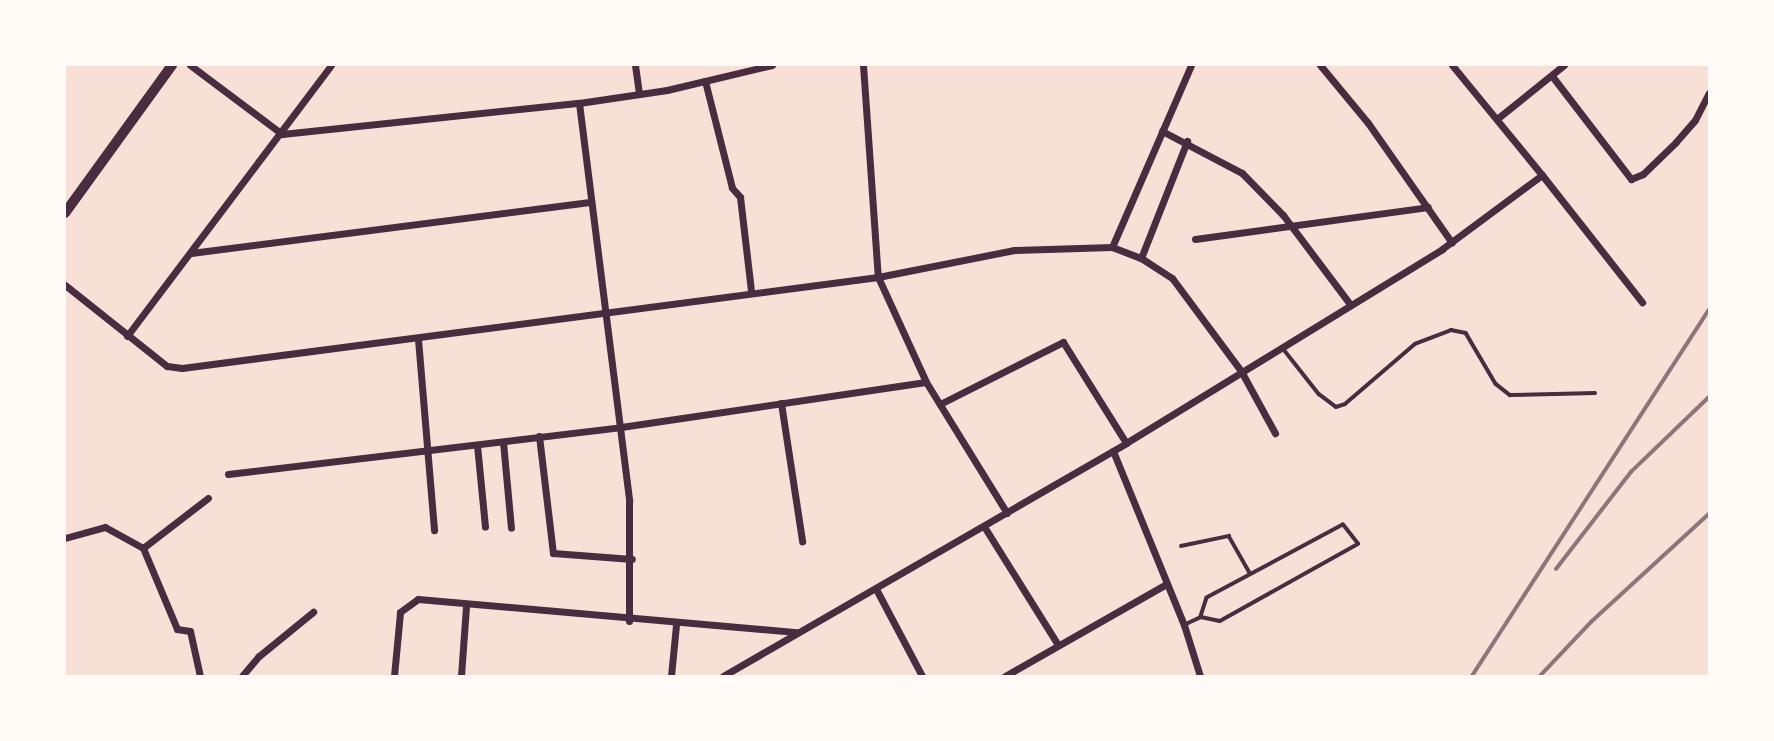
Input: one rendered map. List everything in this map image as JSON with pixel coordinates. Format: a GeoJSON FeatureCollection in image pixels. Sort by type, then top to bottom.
{"type":"FeatureCollection","features":[{"type":"Feature","properties":{"kind":"main road"},"geometry":{"type":"LineString","coordinates":[[65,213],[172,65]]}},
{"type":"Feature","properties":{"kind":"street"},"geometry":{"type":"LineString","coordinates":[[190,65],[282,134],[579,103],[639,94],[772,65]]}},
{"type":"Feature","properties":{"kind":"street"},"geometry":{"type":"LineString","coordinates":[[635,65],[639,94]]}},
{"type":"Feature","properties":{"kind":"street"},"geometry":{"type":"LineString","coordinates":[[863,65],[878,277],[926,382],[1007,513]]}},
{"type":"Feature","properties":{"kind":"street"},"geometry":{"type":"LineString","coordinates":[[1112,247],[1191,65]]}},
{"type":"Feature","properties":{"kind":"street"},"geometry":{"type":"LineString","coordinates":[[1321,65],[1452,243]]}},
{"type":"Feature","properties":{"kind":"street"},"geometry":{"type":"LineString","coordinates":[[1452,65],[1643,302]]}},
{"type":"Feature","properties":{"kind":"street"},"geometry":{"type":"LineString","coordinates":[[127,336],[282,134],[327,66]]}},
{"type":"Feature","properties":{"kind":"street"},"geometry":{"type":"LineString","coordinates":[[1497,118],[1552,76],[1560,66]]}},
{"type":"Feature","properties":{"kind":"street"},"geometry":{"type":"LineString","coordinates":[[1552,76],[1632,179],[1643,174],[1675,143],[1695,120],[1709,93]]}},
{"type":"Feature","properties":{"kind":"street"},"geometry":{"type":"LineString","coordinates":[[705,81],[732,188],[740,197],[751,291]]}},
{"type":"Feature","properties":{"kind":"street"},"geometry":{"type":"LineString","coordinates":[[579,103],[621,427],[632,559],[629,621]]}},
{"type":"Feature","properties":{"kind":"street"},"geometry":{"type":"LineString","coordinates":[[1161,131],[1187,141],[1242,173],[1293,227],[1349,303]]}},
{"type":"Feature","properties":{"kind":"street"},"geometry":{"type":"LineString","coordinates":[[1141,258],[1187,141]]}},
{"type":"Feature","properties":{"kind":"street"},"geometry":{"type":"LineString","coordinates":[[723,676],[985,528],[1113,451],[1349,303],[1452,243],[1542,175]]}},
{"type":"Feature","properties":{"kind":"street"},"geometry":{"type":"LineString","coordinates":[[191,253],[590,202]]}},
{"type":"Feature","properties":{"kind":"street"},"geometry":{"type":"LineString","coordinates":[[1195,239],[1428,207]]}},
{"type":"Feature","properties":{"kind":"street"},"geometry":{"type":"LineString","coordinates":[[65,285],[127,336],[174,369],[418,339],[751,291],[878,277],[1014,250],[1112,247],[1141,258],[1172,278],[1241,371],[1275,433]]}},
{"type":"Feature","properties":{"kind":"street"},"geometry":{"type":"LineString","coordinates":[[418,339],[434,530]]}},
{"type":"Feature","properties":{"kind":"street"},"geometry":{"type":"LineString","coordinates":[[940,404],[1063,342],[1126,443]]}},
{"type":"Feature","properties":{"kind":"street"},"geometry":{"type":"LineString","coordinates":[[228,474],[621,427],[926,382]]}},
{"type":"Feature","properties":{"kind":"street"},"geometry":{"type":"LineString","coordinates":[[782,403],[802,541]]}},
{"type":"Feature","properties":{"kind":"street"},"geometry":{"type":"LineString","coordinates":[[539,436],[553,553],[632,559]]}},
{"type":"Feature","properties":{"kind":"street"},"geometry":{"type":"LineString","coordinates":[[502,442],[511,528]]}},
{"type":"Feature","properties":{"kind":"street"},"geometry":{"type":"LineString","coordinates":[[477,445],[485,527]]}},
{"type":"Feature","properties":{"kind":"street"},"geometry":{"type":"LineString","coordinates":[[1113,451],[1184,625],[1199,676]]}},
{"type":"Feature","properties":{"kind":"street"},"geometry":{"type":"LineString","coordinates":[[143,548],[208,498]]}},
{"type":"Feature","properties":{"kind":"street"},"geometry":{"type":"LineString","coordinates":[[65,538],[106,527],[143,548],[177,629],[190,631],[200,676]]}},
{"type":"Feature","properties":{"kind":"street"},"geometry":{"type":"LineString","coordinates":[[985,528],[1058,645]]}},
{"type":"Feature","properties":{"kind":"street"},"geometry":{"type":"LineString","coordinates":[[1005,676],[1166,584]]}},
{"type":"Feature","properties":{"kind":"street"},"geometry":{"type":"LineString","coordinates":[[876,589],[922,676]]}},
{"type":"Feature","properties":{"kind":"street"},"geometry":{"type":"LineString","coordinates":[[394,676],[400,612],[405,605],[418,599],[629,621],[797,632]]}},
{"type":"Feature","properties":{"kind":"street"},"geometry":{"type":"LineString","coordinates":[[461,676],[466,606]]}},
{"type":"Feature","properties":{"kind":"street"},"geometry":{"type":"LineString","coordinates":[[242,676],[259,656],[313,612]]}},
{"type":"Feature","properties":{"kind":"street"},"geometry":{"type":"LineString","coordinates":[[671,676],[676,625]]}},
{"type":"Feature","properties":{"kind":"lane"},"geometry":{"type":"LineString","coordinates":[[1281,346],[1319,394],[1336,407],[1345,404],[1415,344],[1451,330],[1466,333],[1496,384],[1510,395],[1595,393]]}},
{"type":"Feature","properties":{"kind":"lane"},"geometry":{"type":"LineString","coordinates":[[1184,625],[1201,617],[1220,621],[1358,544],[1343,524],[1207,598],[1201,617]]}},
{"type":"Feature","properties":{"kind":"lane"},"geometry":{"type":"LineString","coordinates":[[1181,546],[1229,536],[1250,573]]}},
{"type":"Feature","properties":{"kind":"railway"},"geometry":{"type":"LineString","coordinates":[[1472,676],[1709,310]]}},
{"type":"Feature","properties":{"kind":"railway"},"geometry":{"type":"LineString","coordinates":[[1556,569],[1631,472],[1709,397]]}},
{"type":"Feature","properties":{"kind":"railway"},"geometry":{"type":"LineString","coordinates":[[1540,676],[1591,622],[1709,514]]}}]}
